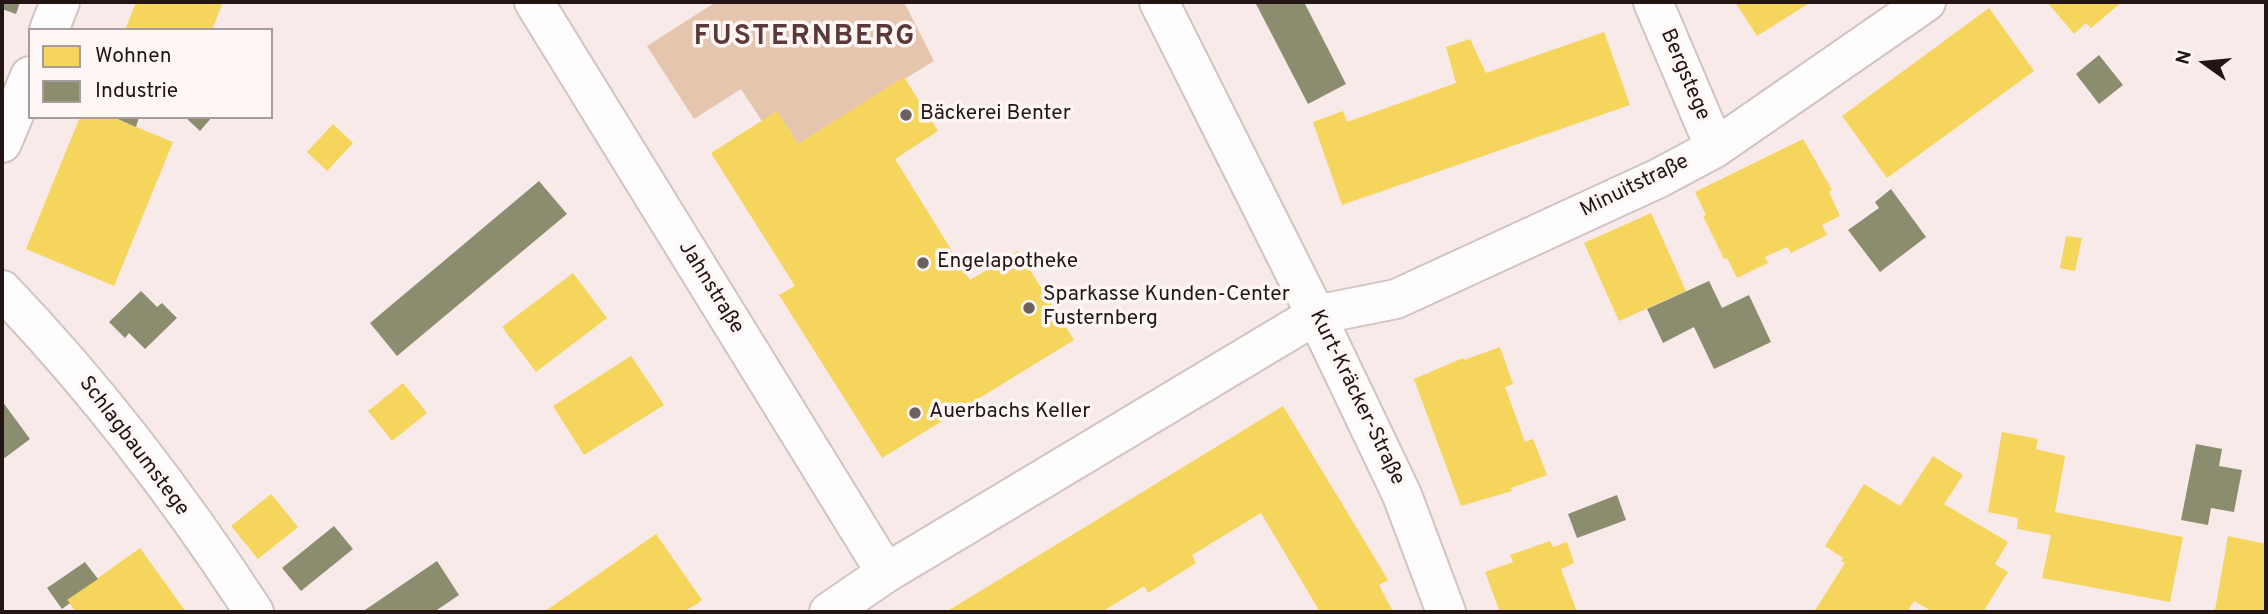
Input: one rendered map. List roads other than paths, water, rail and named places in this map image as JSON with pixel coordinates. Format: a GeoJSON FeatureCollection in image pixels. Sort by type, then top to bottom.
{"type":"FeatureCollection","features":[{"type":"Feature","properties":{"kind":"street"},"geometry":{"type":"LineString","coordinates":[[50,28],[60,2]]}},
{"type":"Feature","properties":{"kind":"street","name":"Jahnstraße"},"geometry":{"type":"LineString","coordinates":[[534,2],[886,573]]}},
{"type":"Feature","properties":{"kind":"street","name":"Kurt-Kräcker-Straße"},"geometry":{"type":"LineString","coordinates":[[1159,2],[1316,315],[1402,495],[1446,612]]}},
{"type":"Feature","properties":{"kind":"street","name":"Bergstege"},"geometry":{"type":"LineString","coordinates":[[1653,2],[1715,148]]}},
{"type":"Feature","properties":{"kind":"street","name":"Minuitstraße"},"geometry":{"type":"LineString","coordinates":[[1316,315],[1396,299],[1659,178],[1715,148],[1926,2]]}},
{"type":"Feature","properties":{"kind":"street"},"geometry":{"type":"LineString","coordinates":[[2,143],[28,81]]}},
{"type":"Feature","properties":{"kind":"street","name":"Schlagbaumstege"},"geometry":{"type":"LineString","coordinates":[[2,290],[47,337],[137,447],[254,612]]}},
{"type":"Feature","properties":{"kind":"street"},"geometry":{"type":"LineString","coordinates":[[829,612],[886,573],[1316,315]]}},
{"type":"Feature","properties":{"kind":"place","name":"Bäckerei Benter"},"geometry":{"type":"Point","coordinates":[906,115]}},
{"type":"Feature","properties":{"kind":"place","name":"Engelapotheke"},"geometry":{"type":"Point","coordinates":[923,263]}},
{"type":"Feature","properties":{"kind":"place","name":"Sparkasse Kunden-Center Fusternberg"},"geometry":{"type":"Point","coordinates":[1029,308]}},
{"type":"Feature","properties":{"kind":"place","name":"Auerbachs Keller"},"geometry":{"type":"Point","coordinates":[915,413]}},
{"type":"Feature","properties":{"kind":"district","name":"FUSTERNBERG"},"geometry":{"type":"Point","coordinates":[805,38]}}]}
